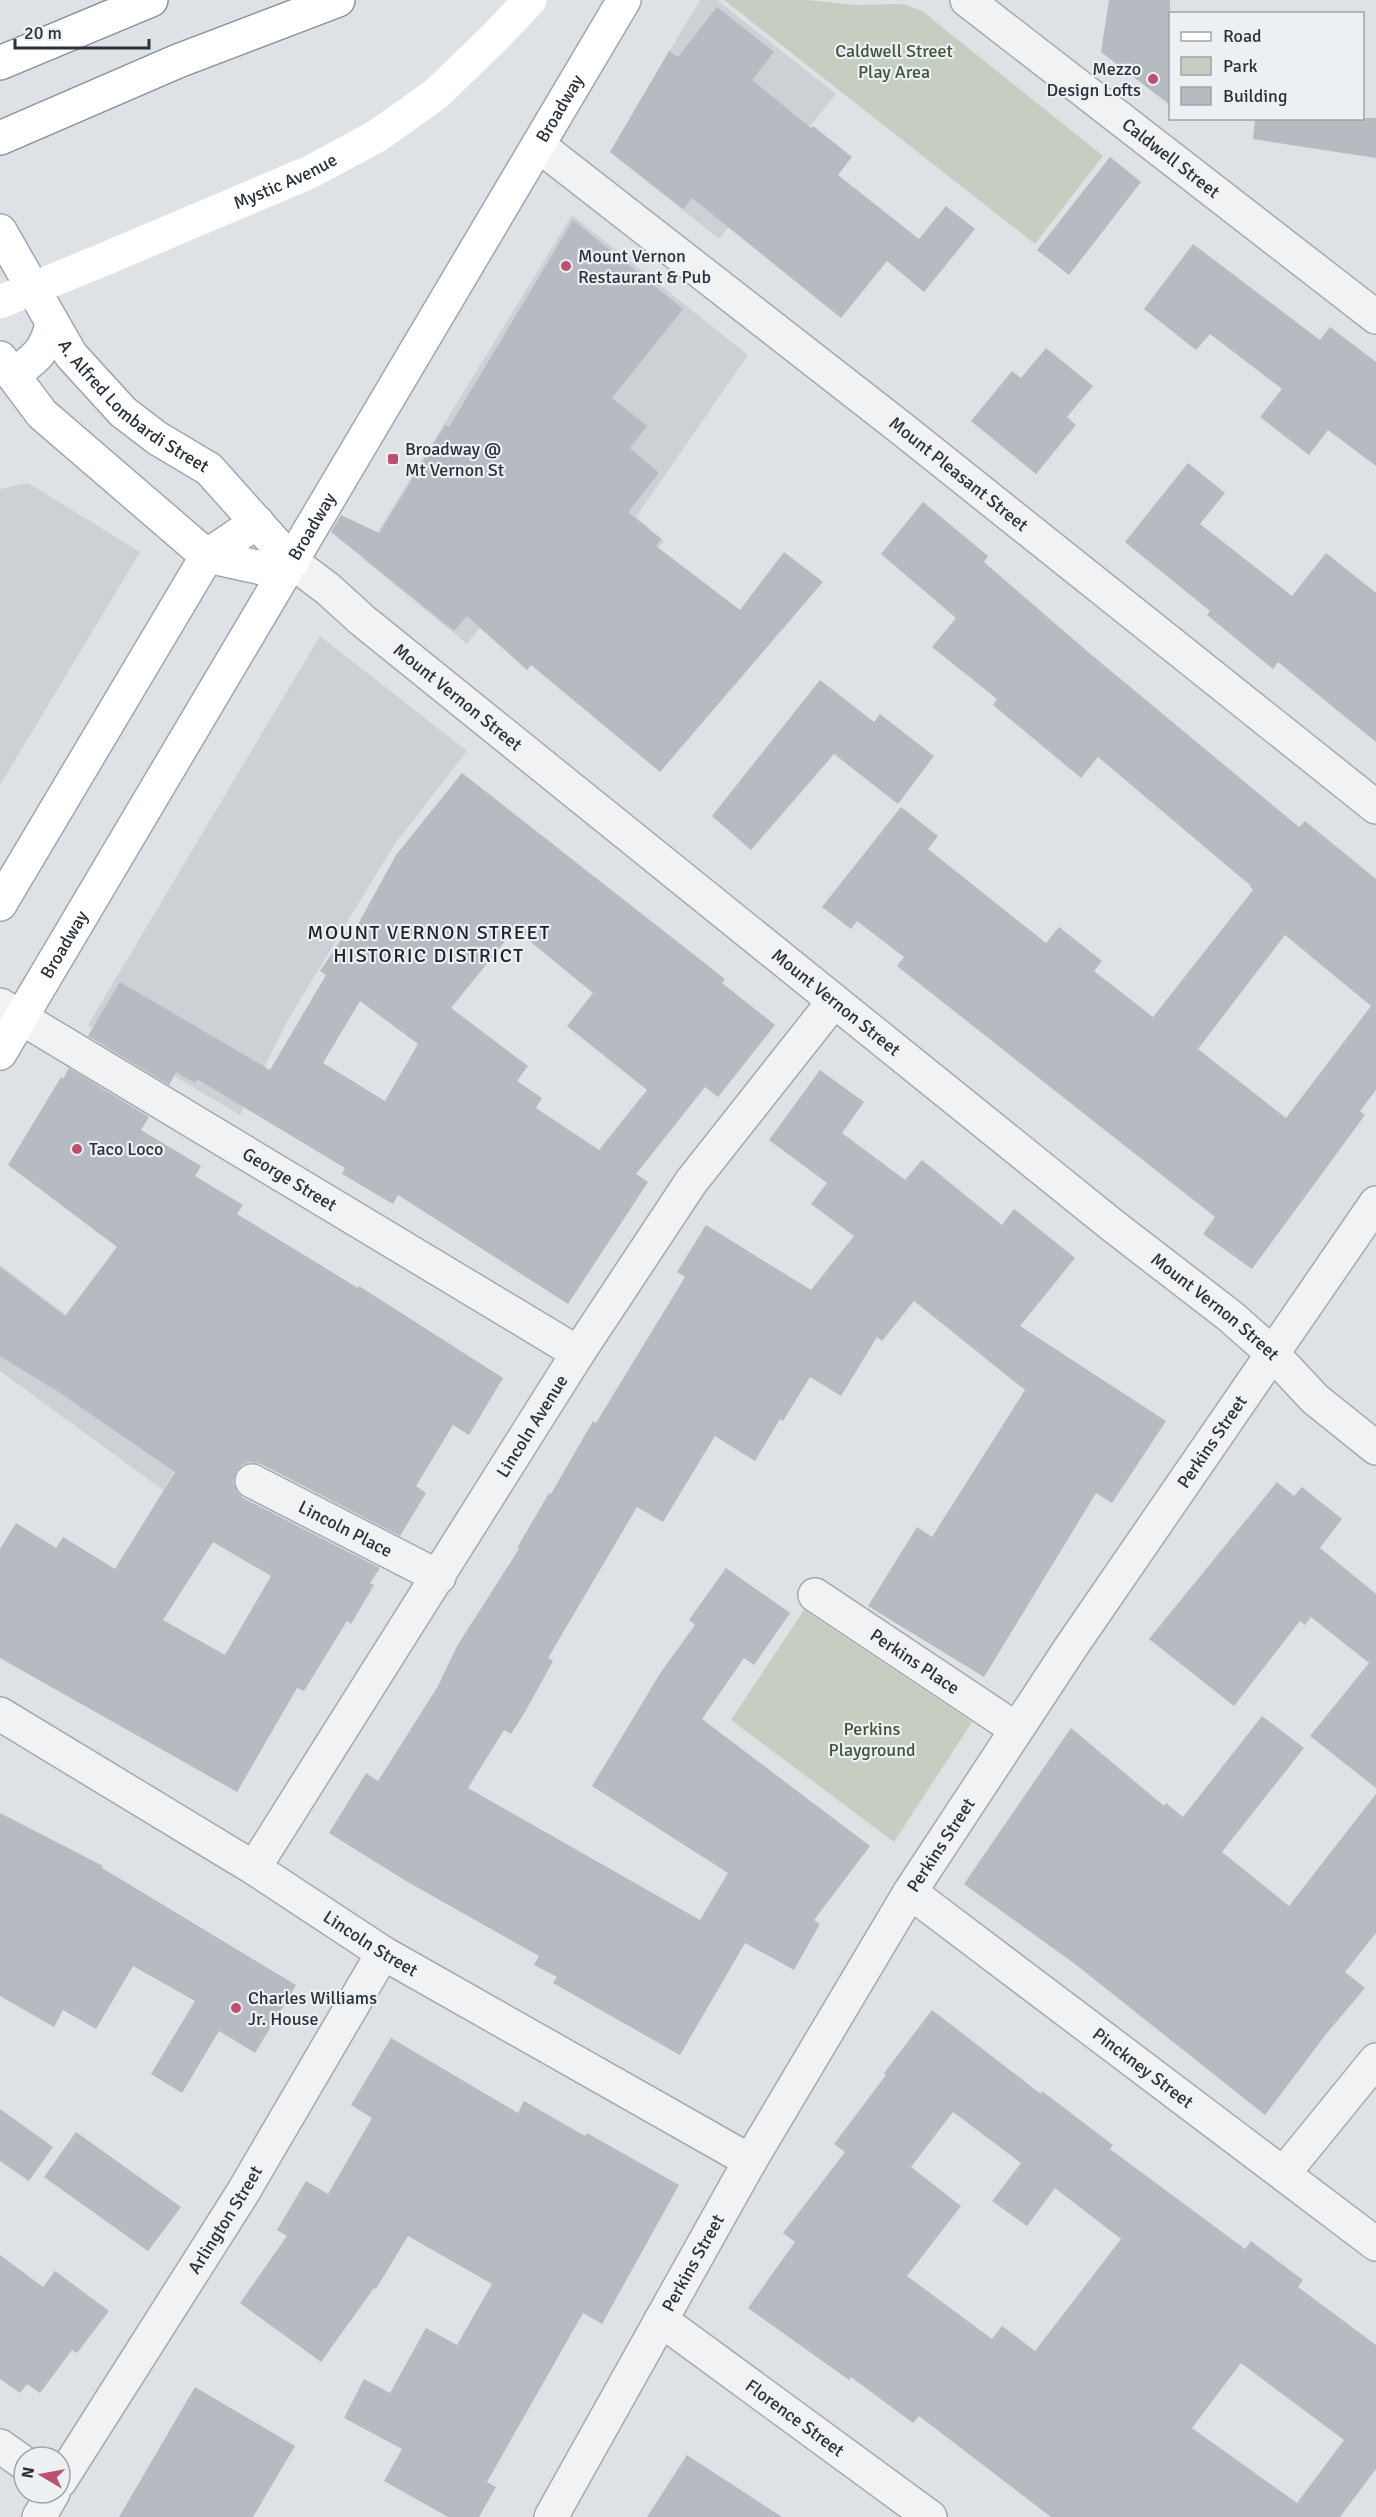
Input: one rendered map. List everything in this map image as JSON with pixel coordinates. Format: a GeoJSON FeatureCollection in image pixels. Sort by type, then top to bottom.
{"type":"FeatureCollection","features":[{"type":"Feature","properties":{"kind":"main road"},"geometry":{"type":"LineString","coordinates":[[0,63],[150,0]]}},
{"type":"Feature","properties":{"kind":"main road"},"geometry":{"type":"LineString","coordinates":[[0,138],[178,61],[338,0]]}},
{"type":"Feature","properties":{"kind":"main road","name":"Mystic Avenue"},"geometry":{"type":"LineString","coordinates":[[0,302],[310,172],[377,136],[436,94],[530,0]]}},
{"type":"Feature","properties":{"kind":"main road","name":"Broadway"},"geometry":{"type":"LineString","coordinates":[[0,1053],[10,1012],[289,567],[624,0]]}},
{"type":"Feature","properties":{"kind":"main road","name":"A. Alfred Lombardi Street"},"geometry":{"type":"LineString","coordinates":[[0,231],[71,355],[123,412],[157,438],[209,469],[257,522],[289,567]]}},
{"type":"Feature","properties":{"kind":"main road"},"geometry":{"type":"LineString","coordinates":[[52,324],[48,342],[33,360],[4,372],[42,414],[207,556],[289,567]]}},
{"type":"Feature","properties":{"kind":"main road"},"geometry":{"type":"LineString","coordinates":[[0,904],[207,556],[257,522]]}},
{"type":"Feature","properties":{"kind":"street","name":"Caldwell Street"},"geometry":{"type":"LineString","coordinates":[[967,0],[1376,317]]}},
{"type":"Feature","properties":{"kind":"street","name":"Mount Pleasant Street"},"geometry":{"type":"LineString","coordinates":[[538,145],[892,421],[1376,807]]}},
{"type":"Feature","properties":{"kind":"street","name":"Mount Vernon Street"},"geometry":{"type":"LineString","coordinates":[[289,567],[328,589],[363,620],[834,1001],[1112,1225],[1230,1316],[1272,1353],[1315,1399],[1376,1448]]}},
{"type":"Feature","properties":{"kind":"street","name":"Lincoln Avenue"},"geometry":{"type":"LineString","coordinates":[[254,1868],[578,1353],[691,1182],[834,1001]]}},
{"type":"Feature","properties":{"kind":"street","name":"George Street"},"geometry":{"type":"LineString","coordinates":[[10,1012],[578,1353]]}},
{"type":"Feature","properties":{"kind":"street","name":"Perkins Street"},"geometry":{"type":"LineString","coordinates":[[551,2517],[750,2161],[910,1892],[1016,1729],[1376,1203]]}},
{"type":"Feature","properties":{"kind":"street","name":"Lincoln Place"},"geometry":{"type":"LineString","coordinates":[[252,1481],[439,1577]]}},
{"type":"Feature","properties":{"kind":"street","name":"Perkins Place"},"geometry":{"type":"LineString","coordinates":[[815,1595],[1016,1729]]}},
{"type":"Feature","properties":{"kind":"street","name":"Lincoln Street"},"geometry":{"type":"LineString","coordinates":[[0,1714],[254,1868],[383,1953],[750,2161]]}},
{"type":"Feature","properties":{"kind":"street","name":"Pinckney Street"},"geometry":{"type":"LineString","coordinates":[[910,1892],[1376,2244]]}},
{"type":"Feature","properties":{"kind":"street","name":"Arlington Street"},"geometry":{"type":"LineString","coordinates":[[72,2462],[242,2194],[383,1953]]}},
{"type":"Feature","properties":{"kind":"street"},"geometry":{"type":"LineString","coordinates":[[1284,2173],[1376,2060]]}},
{"type":"Feature","properties":{"kind":"street","name":"Florence Street"},"geometry":{"type":"LineString","coordinates":[[661,2320],[930,2517]]}},
{"type":"Feature","properties":{"kind":"shaded area"},"geometry":{"type":"Polygon","coordinates":[[[700,0],[717,0],[836,94],[719,239],[610,152],[700,0]]]}},
{"type":"Feature","properties":{"kind":"shaded area"},"geometry":{"type":"Polygon","coordinates":[[[572,215],[748,355],[636,517],[664,541],[618,598],[525,569],[467,644],[362,558],[572,215]]]}},
{"type":"Feature","properties":{"kind":"shaded area"},"geometry":{"type":"Polygon","coordinates":[[[28,483],[140,552],[0,785],[0,489],[28,483]]]}},
{"type":"Feature","properties":{"kind":"shaded area"},"geometry":{"type":"Polygon","coordinates":[[[320,636],[467,751],[394,845],[289,1018],[240,1115],[88,1025],[320,636]]]}},
{"type":"Feature","properties":{"kind":"shaded area"},"geometry":{"type":"Polygon","coordinates":[[[0,1265],[205,1420],[163,1490],[0,1371],[0,1265]]]}},
{"type":"Feature","properties":{"kind":"green space","name":"Caldwell Street Play Area"},"geometry":{"type":"Polygon","coordinates":[[[724,0],[807,0],[855,5],[903,4],[922,11],[1103,156],[1035,244],[724,0]]]}},
{"type":"Feature","properties":{"kind":"green space","name":"Perkins Playground"},"geometry":{"type":"Polygon","coordinates":[[[804,1610],[972,1722],[894,1842],[731,1720],[804,1610]]]}},
{"type":"Feature","properties":{"kind":"building"},"geometry":{"type":"Polygon","coordinates":[[[1109,0],[1170,0],[1169,104],[1101,52],[1109,0]]]}},
{"type":"Feature","properties":{"kind":"building"},"geometry":{"type":"Polygon","coordinates":[[[717,7],[774,52],[752,80],[811,128],[813,126],[852,157],[838,175],[919,239],[946,206],[975,229],[924,292],[887,261],[841,318],[692,198],[683,209],[610,152],[669,51],[678,57],[717,7]]]}},
{"type":"Feature","properties":{"kind":"building"},"geometry":{"type":"Polygon","coordinates":[[[1364,118],[1376,118],[1376,158],[1253,139],[1255,120],[1364,120],[1364,118]]]}},
{"type":"Feature","properties":{"kind":"building"},"geometry":{"type":"Polygon","coordinates":[[[1110,157],[1141,182],[1069,275],[1037,250],[1110,157]]]}},
{"type":"Feature","properties":{"kind":"building"},"geometry":{"type":"Polygon","coordinates":[[[573,220],[683,309],[612,398],[647,426],[630,448],[659,473],[628,512],[661,539],[656,546],[740,610],[784,552],[823,582],[660,772],[531,665],[527,670],[467,616],[454,631],[331,532],[341,515],[379,533],[445,425],[449,427],[573,220]]]}},
{"type":"Feature","properties":{"kind":"building"},"geometry":{"type":"Polygon","coordinates":[[[1193,244],[1320,340],[1330,327],[1376,362],[1376,466],[1328,430],[1309,455],[1260,417],[1282,389],[1210,334],[1196,350],[1144,309],[1193,244]]]}},
{"type":"Feature","properties":{"kind":"building"},"geometry":{"type":"Polygon","coordinates":[[[1046,348],[1093,386],[1067,417],[1076,425],[1036,474],[971,421],[1012,371],[1021,378],[1046,348]]]}},
{"type":"Feature","properties":{"kind":"building"},"geometry":{"type":"Polygon","coordinates":[[[1188,463],[1225,493],[1200,524],[1292,596],[1326,553],[1376,593],[1376,742],[1278,662],[1273,669],[1207,615],[1210,611],[1125,542],[1188,463]]]}},
{"type":"Feature","properties":{"kind":"building"},"geometry":{"type":"Polygon","coordinates":[[[923,502],[988,556],[984,562],[1088,652],[1299,827],[1305,821],[1376,879],[1376,1090],[1360,1111],[1365,1115],[1252,1269],[1203,1234],[1215,1217],[897,966],[904,957],[857,921],[851,929],[822,907],[901,807],[938,836],[928,849],[1046,943],[1059,927],[1102,961],[1094,971],[1153,1017],[1253,890],[1098,757],[1081,778],[993,705],[997,699],[932,647],[956,618],[881,554],[923,502]],[[1285,935],[1198,1049],[1286,1118],[1371,1006],[1285,935]]]}},
{"type":"Feature","properties":{"kind":"building"},"geometry":{"type":"Polygon","coordinates":[[[820,680],[874,722],[880,714],[934,756],[898,804],[834,754],[751,850],[712,816],[820,680]]]}},
{"type":"Feature","properties":{"kind":"building"},"geometry":{"type":"Polygon","coordinates":[[[462,773],[725,979],[722,983],[775,1025],[718,1097],[705,1087],[636,1174],[648,1182],[568,1304],[398,1195],[393,1204],[342,1174],[345,1168],[197,1079],[195,1083],[176,1072],[169,1085],[88,1036],[120,982],[270,1070],[326,975],[320,971],[347,931],[352,935],[396,855],[462,773]],[[515,929],[451,1008],[528,1066],[517,1081],[542,1098],[536,1108],[599,1150],[647,1090],[567,1026],[593,993],[515,929]],[[360,1001],[323,1063],[385,1101],[418,1044],[360,1001]]]}},
{"type":"Feature","properties":{"kind":"building"},"geometry":{"type":"Polygon","coordinates":[[[69,1068],[149,1117],[141,1130],[201,1166],[195,1176],[243,1205],[237,1214],[358,1288],[359,1286],[503,1378],[469,1435],[453,1425],[416,1486],[426,1493],[400,1536],[261,1464],[250,1462],[242,1465],[236,1472],[233,1482],[237,1492],[243,1498],[380,1568],[370,1583],[374,1585],[351,1624],[347,1621],[304,1691],[297,1688],[237,1792],[0,1658],[0,1549],[16,1523],[56,1548],[63,1537],[115,1569],[175,1472],[57,1391],[0,1356],[0,1267],[65,1316],[117,1247],[8,1165],[61,1077],[63,1079],[69,1068]],[[213,1542],[163,1620],[225,1655],[271,1576],[213,1542]]]}},
{"type":"Feature","properties":{"kind":"building"},"geometry":{"type":"Polygon","coordinates":[[[820,1070],[864,1102],[842,1133],[905,1180],[922,1160],[1002,1225],[1014,1209],[1075,1258],[1020,1326],[1166,1421],[1112,1503],[1096,1493],[984,1677],[868,1606],[917,1527],[932,1537],[1025,1390],[914,1301],[882,1341],[877,1337],[841,1396],[810,1377],[783,1421],[780,1419],[755,1461],[715,1436],[663,1522],[637,1507],[548,1658],[553,1661],[525,1712],[511,1734],[504,1730],[468,1788],[700,1920],[728,1873],[592,1786],[661,1672],[695,1625],[689,1620],[726,1568],[790,1613],[754,1665],[744,1658],[702,1719],[870,1846],[814,1920],[820,1924],[794,1970],[745,1943],[680,2055],[553,1983],[557,1977],[534,1965],[539,1956],[406,1881],[329,1833],[366,1773],[378,1781],[438,1686],[457,1646],[519,1549],[517,1548],[549,1493],[551,1494],[593,1421],[596,1423],[685,1277],[677,1272],[706,1225],[811,1290],[854,1236],[811,1204],[827,1183],[769,1140],[820,1070]]]}},
{"type":"Feature","properties":{"kind":"building"},"geometry":{"type":"Polygon","coordinates":[[[1277,1482],[1294,1496],[1302,1487],[1342,1519],[1320,1548],[1376,1594],[1376,1788],[1310,1736],[1369,1663],[1311,1617],[1305,1625],[1300,1621],[1234,1706],[1149,1639],[1277,1482]]]}},
{"type":"Feature","properties":{"kind":"building"},"geometry":{"type":"Polygon","coordinates":[[[1262,1716],[1304,1748],[1222,1852],[1289,1906],[1376,1794],[1376,1933],[1345,1972],[1365,1988],[1327,2033],[1265,2115],[1075,1964],[964,1884],[1071,1728],[1164,1806],[1166,1803],[1183,1817],[1262,1716]]]}},
{"type":"Feature","properties":{"kind":"building"},"geometry":{"type":"Polygon","coordinates":[[[0,1813],[103,1866],[102,1868],[296,1985],[255,2053],[219,2031],[182,2093],[151,2074],[195,2001],[133,1966],[96,2029],[63,2010],[54,2027],[0,1996],[0,1813]]]}},
{"type":"Feature","properties":{"kind":"building"},"geometry":{"type":"Polygon","coordinates":[[[932,2010],[1041,2094],[1042,2091],[1113,2145],[1110,2149],[1245,2249],[1251,2241],[1303,2280],[1298,2287],[1376,2345],[1376,2469],[1340,2517],[1051,2517],[919,2416],[913,2423],[851,2377],[849,2380],[748,2308],[795,2242],[783,2233],[845,2152],[834,2144],[886,2075],[884,2073],[932,2010]],[[953,2112],[911,2167],[961,2206],[907,2276],[992,2339],[1002,2326],[1035,2351],[1121,2239],[1055,2188],[1027,2226],[992,2201],[1021,2163],[953,2112]],[[1241,2363],[1192,2428],[1297,2503],[1344,2440],[1241,2363]]]}},
{"type":"Feature","properties":{"kind":"building"},"geometry":{"type":"Polygon","coordinates":[[[391,2038],[518,2113],[524,2101],[585,2136],[587,2133],[679,2185],[602,2324],[583,2313],[487,2482],[496,2487],[479,2517],[448,2517],[384,2481],[402,2449],[344,2418],[364,2379],[390,2393],[426,2328],[457,2345],[492,2284],[408,2236],[376,2289],[374,2288],[321,2362],[240,2303],[287,2236],[277,2230],[306,2181],[328,2194],[372,2118],[351,2105],[391,2038]]]}},
{"type":"Feature","properties":{"kind":"building"},"geometry":{"type":"Polygon","coordinates":[[[0,2109],[53,2147],[29,2181],[0,2161],[0,2109]]]}},
{"type":"Feature","properties":{"kind":"building"},"geometry":{"type":"Polygon","coordinates":[[[76,2132],[181,2207],[148,2251],[44,2177],[76,2132]]]}},
{"type":"Feature","properties":{"kind":"building"},"geometry":{"type":"Polygon","coordinates":[[[0,2255],[43,2287],[55,2271],[109,2311],[77,2353],[72,2350],[40,2393],[27,2384],[20,2393],[0,2379],[0,2255]]]}},
{"type":"Feature","properties":{"kind":"building"},"geometry":{"type":"Polygon","coordinates":[[[195,2387],[295,2446],[253,2517],[119,2517],[195,2387]]]}},
{"type":"Feature","properties":{"kind":"building"},"geometry":{"type":"Polygon","coordinates":[[[687,2455],[782,2517],[647,2517],[687,2455]]]}},
{"type":"Feature","properties":{"kind":"place","name":"Mezzo Design Lofts"},"geometry":{"type":"Point","coordinates":[1153,79]}},
{"type":"Feature","properties":{"kind":"place","name":"Mount Vernon Restaurant & Pub"},"geometry":{"type":"Point","coordinates":[566,266]}},
{"type":"Feature","properties":{"kind":"place","name":"Broadway @ Mt Vernon St"},"geometry":{"type":"Point","coordinates":[393,459]}},
{"type":"Feature","properties":{"kind":"place","name":"Taco Loco"},"geometry":{"type":"Point","coordinates":[77,1149]}},
{"type":"Feature","properties":{"kind":"place","name":"Charles Williams Jr. House"},"geometry":{"type":"Point","coordinates":[236,2008]}},
{"type":"Feature","properties":{"kind":"district","name":"MOUNT VERNON STREET HISTORIC DISTRICT"},"geometry":{"type":"Point","coordinates":[429,944]}}]}
